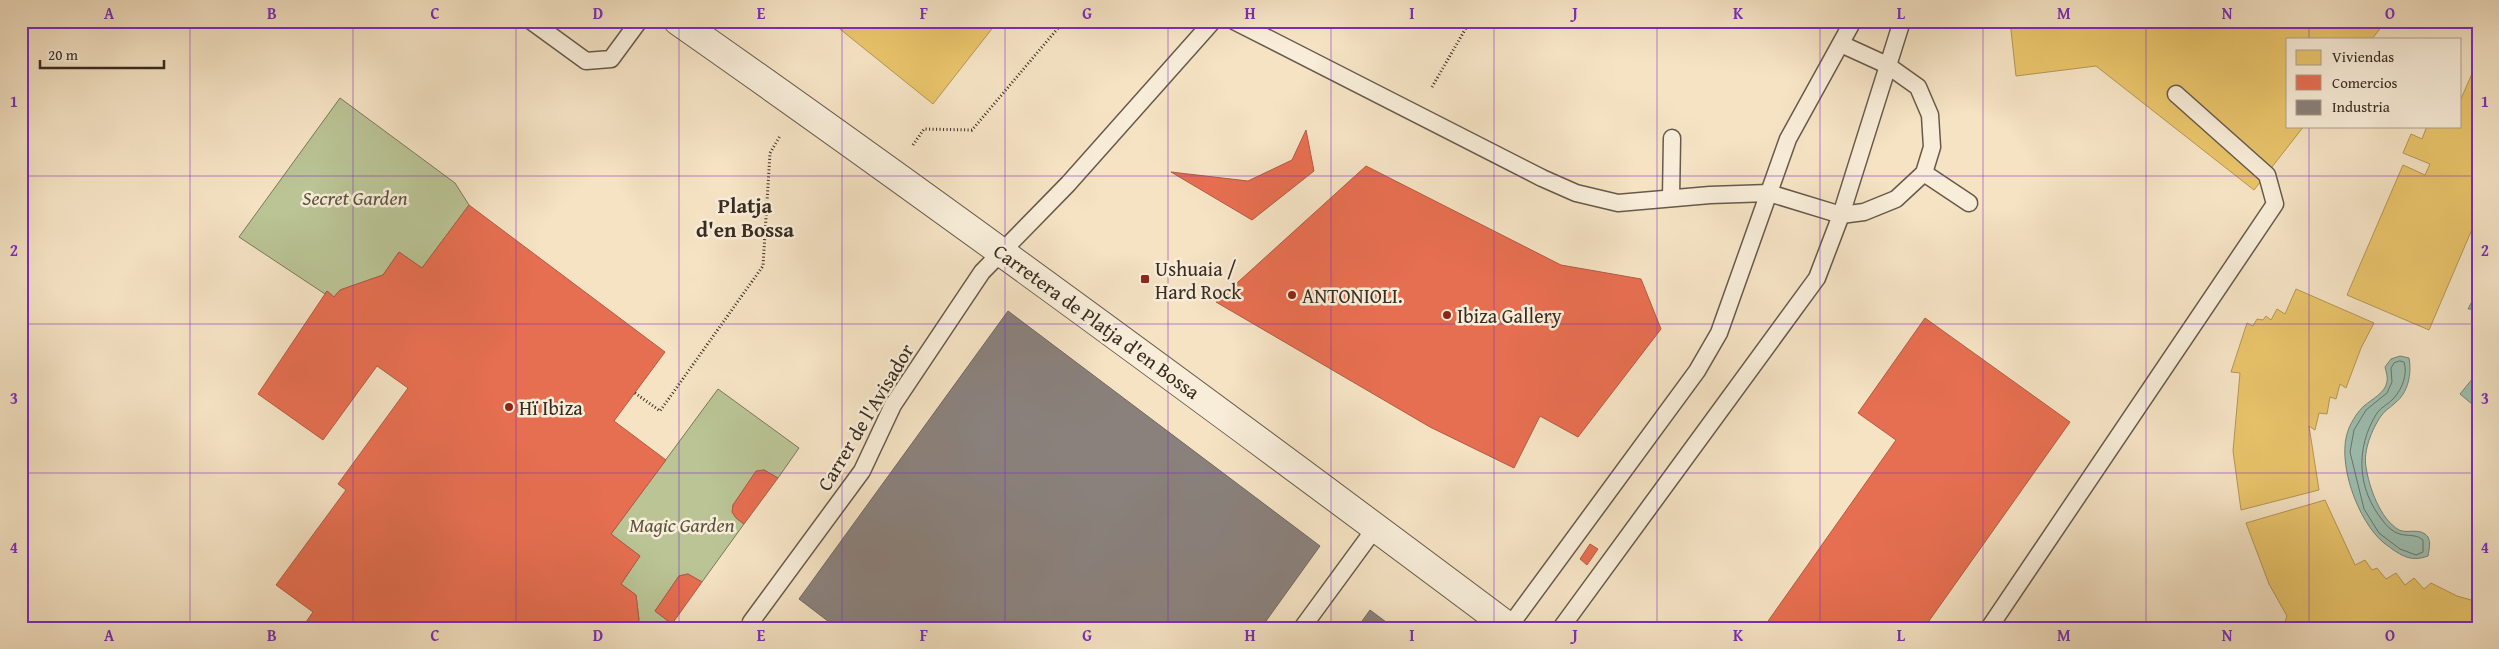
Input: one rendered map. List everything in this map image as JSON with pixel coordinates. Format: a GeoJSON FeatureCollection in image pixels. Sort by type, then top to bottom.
{"type":"FeatureCollection","features":[{"type":"Feature","properties":{"kind":"street","name":"Carretera de Platja d'en Bossa"},"geometry":{"type":"LineString","coordinates":[[678,21],[894,173],[1186,385],[1510,628]]}},
{"type":"Feature","properties":{"kind":"lane"},"geometry":{"type":"LineString","coordinates":[[531,21],[586,61],[611,59],[639,21]]}},
{"type":"Feature","properties":{"kind":"lane","name":"Carrer de l'Avisador"},"geometry":{"type":"LineString","coordinates":[[752,626],[862,471],[893,405],[982,272],[1068,184],[1213,21]]}},
{"type":"Feature","properties":{"kind":"lane"},"geometry":{"type":"LineString","coordinates":[[1234,21],[1576,194],[1618,203],[1769,193],[1841,216],[1864,212],[1896,199],[1924,173],[1932,147],[1930,115],[1918,87],[1887,65],[1841,44]]}},
{"type":"Feature","properties":{"kind":"lane"},"geometry":{"type":"LineString","coordinates":[[1510,628],[1698,371],[1719,333],[1788,139],[1853,21]]}},
{"type":"Feature","properties":{"kind":"lane"},"geometry":{"type":"LineString","coordinates":[[1561,628],[1816,278],[1841,216],[1902,21]]}},
{"type":"Feature","properties":{"kind":"lane"},"geometry":{"type":"LineString","coordinates":[[1989,628],[2275,204],[2267,175],[2176,94]]}},
{"type":"Feature","properties":{"kind":"lane"},"geometry":{"type":"LineString","coordinates":[[1672,138],[1672,198]]}},
{"type":"Feature","properties":{"kind":"lane"},"geometry":{"type":"LineString","coordinates":[[1924,173],[1969,203]]}},
{"type":"Feature","properties":{"kind":"lane"},"geometry":{"type":"LineString","coordinates":[[1302,628],[1376,527]]}},
{"type":"Feature","properties":{"kind":"path"},"geometry":{"type":"LineString","coordinates":[[894,173],[924,129],[972,130],[1064,21]]}},
{"type":"Feature","properties":{"kind":"path"},"geometry":{"type":"LineString","coordinates":[[1417,114],[1470,21]]}},
{"type":"Feature","properties":{"kind":"path"},"geometry":{"type":"LineString","coordinates":[[635,392],[660,411],[763,266],[770,153],[798,106]]}},
{"type":"Feature","properties":{"kind":"green space","name":"Secret Garden"},"geometry":{"type":"Polygon","coordinates":[[[340,98],[455,183],[469,205],[422,268],[399,252],[383,275],[340,290],[334,297],[327,291],[325,294],[239,237],[340,98]]]}},
{"type":"Feature","properties":{"kind":"green space","name":"Magic Garden"},"geometry":{"type":"Polygon","coordinates":[[[718,389],[799,448],[778,478],[764,470],[756,472],[733,505],[735,516],[744,524],[702,582],[688,574],[679,576],[655,611],[672,624],[669,628],[633,628],[639,620],[636,595],[621,584],[640,556],[611,534],[718,389]]]}},
{"type":"Feature","properties":{"kind":"water"},"geometry":{"type":"Polygon","coordinates":[[[2478,290],[2478,309],[2468,309],[2478,290]]]}},
{"type":"Feature","properties":{"kind":"water"},"geometry":{"type":"Polygon","coordinates":[[[2400,356],[2409,358],[2410,370],[2406,389],[2378,421],[2369,440],[2365,461],[2373,493],[2386,518],[2399,530],[2418,531],[2428,537],[2430,544],[2428,556],[2421,558],[2410,558],[2400,554],[2374,533],[2358,506],[2347,473],[2345,457],[2345,441],[2352,422],[2357,413],[2384,389],[2387,380],[2385,367],[2391,359],[2400,356]]]}},
{"type":"Feature","properties":{"kind":"water"},"geometry":{"type":"Polygon","coordinates":[[[2478,372],[2478,409],[2460,394],[2478,372]]]}},
{"type":"Feature","properties":{"kind":"building: Viviendas"},"geometry":{"type":"Polygon","coordinates":[[[830,21],[998,21],[933,104],[830,21]]]}},
{"type":"Feature","properties":{"kind":"building: Viviendas"},"geometry":{"type":"Polygon","coordinates":[[[2010,21],[2386,21],[2373,38],[2286,38],[2286,128],[2302,128],[2254,190],[2096,66],[2016,76],[2010,21]]]}},
{"type":"Feature","properties":{"kind":"building: Viviendas"},"geometry":{"type":"Polygon","coordinates":[[[2478,60],[2478,229],[2473,227],[2429,330],[2347,295],[2403,165],[2425,175],[2430,164],[2403,153],[2411,134],[2422,139],[2426,128],[2462,128],[2462,96],[2478,60]]]}},
{"type":"Feature","properties":{"kind":"building: Viviendas"},"geometry":{"type":"Polygon","coordinates":[[[2296,289],[2374,323],[2361,348],[2346,388],[2340,384],[2336,399],[2330,397],[2327,414],[2319,413],[2315,430],[2309,426],[2319,490],[2241,510],[2233,451],[2240,373],[2231,372],[2247,323],[2253,326],[2257,319],[2263,320],[2266,316],[2271,320],[2277,309],[2285,314],[2296,289]]]}},
{"type":"Feature","properties":{"kind":"building: Viviendas"},"geometry":{"type":"Polygon","coordinates":[[[2325,500],[2355,565],[2365,560],[2372,570],[2377,568],[2386,579],[2396,573],[2405,585],[2414,578],[2424,589],[2431,583],[2457,596],[2478,602],[2478,628],[2283,628],[2287,616],[2269,584],[2246,523],[2325,500]]]}},
{"type":"Feature","properties":{"kind":"building: Comercios"},"geometry":{"type":"Polygon","coordinates":[[[1306,130],[1314,171],[1252,220],[1171,172],[1248,181],[1292,160],[1306,130]]]}},
{"type":"Feature","properties":{"kind":"building: Comercios","name":"Ibiza Gallery"},"geometry":{"type":"Polygon","coordinates":[[[1366,166],[1561,265],[1641,279],[1661,329],[1578,437],[1540,416],[1514,468],[1430,427],[1216,302],[1366,166]]]}},
{"type":"Feature","properties":{"kind":"building: Comercios","name":"Hï Ibiza"},"geometry":{"type":"Polygon","coordinates":[[[469,205],[665,352],[614,421],[666,460],[611,534],[640,556],[621,584],[636,595],[639,620],[633,628],[313,628],[306,622],[313,612],[276,585],[346,490],[338,484],[408,388],[377,366],[323,440],[258,394],[327,291],[334,297],[340,290],[383,275],[399,252],[422,268],[469,205]]]}},
{"type":"Feature","properties":{"kind":"building: Comercios"},"geometry":{"type":"Polygon","coordinates":[[[1925,318],[2070,422],[1924,628],[1772,628],[1766,624],[1896,440],[1858,413],[1925,318]]]}},
{"type":"Feature","properties":{"kind":"building: Comercios"},"geometry":{"type":"Polygon","coordinates":[[[764,470],[778,478],[744,524],[732,512],[733,505],[756,471],[764,470]]]}},
{"type":"Feature","properties":{"kind":"building: Comercios"},"geometry":{"type":"Polygon","coordinates":[[[1590,544],[1598,549],[1587,565],[1580,559],[1590,544]]]}},
{"type":"Feature","properties":{"kind":"building: Comercios"},"geometry":{"type":"Polygon","coordinates":[[[688,574],[702,582],[672,624],[655,611],[679,576],[688,574]]]}},
{"type":"Feature","properties":{"kind":"building: Industria"},"geometry":{"type":"Polygon","coordinates":[[[1008,311],[1320,546],[1261,628],[837,628],[799,599],[1008,311]]]}},
{"type":"Feature","properties":{"kind":"building: Industria"},"geometry":{"type":"Polygon","coordinates":[[[1370,610],[1394,628],[1357,628],[1370,610]]]}},
{"type":"Feature","properties":{"kind":"place","name":"Ushuaia / Hard Rock"},"geometry":{"type":"Point","coordinates":[1145,279]}},
{"type":"Feature","properties":{"kind":"place","name":"ANTONIOLI."},"geometry":{"type":"Point","coordinates":[1292,295]}},
{"type":"Feature","properties":{"kind":"place","name":"Ibiza Gallery"},"geometry":{"type":"Point","coordinates":[1447,315]}},
{"type":"Feature","properties":{"kind":"place","name":"Hï Ibiza"},"geometry":{"type":"Point","coordinates":[509,407]}},
{"type":"Feature","properties":{"kind":"district","name":"Platja d'en Bossa"},"geometry":{"type":"Point","coordinates":[745,217]}}]}
